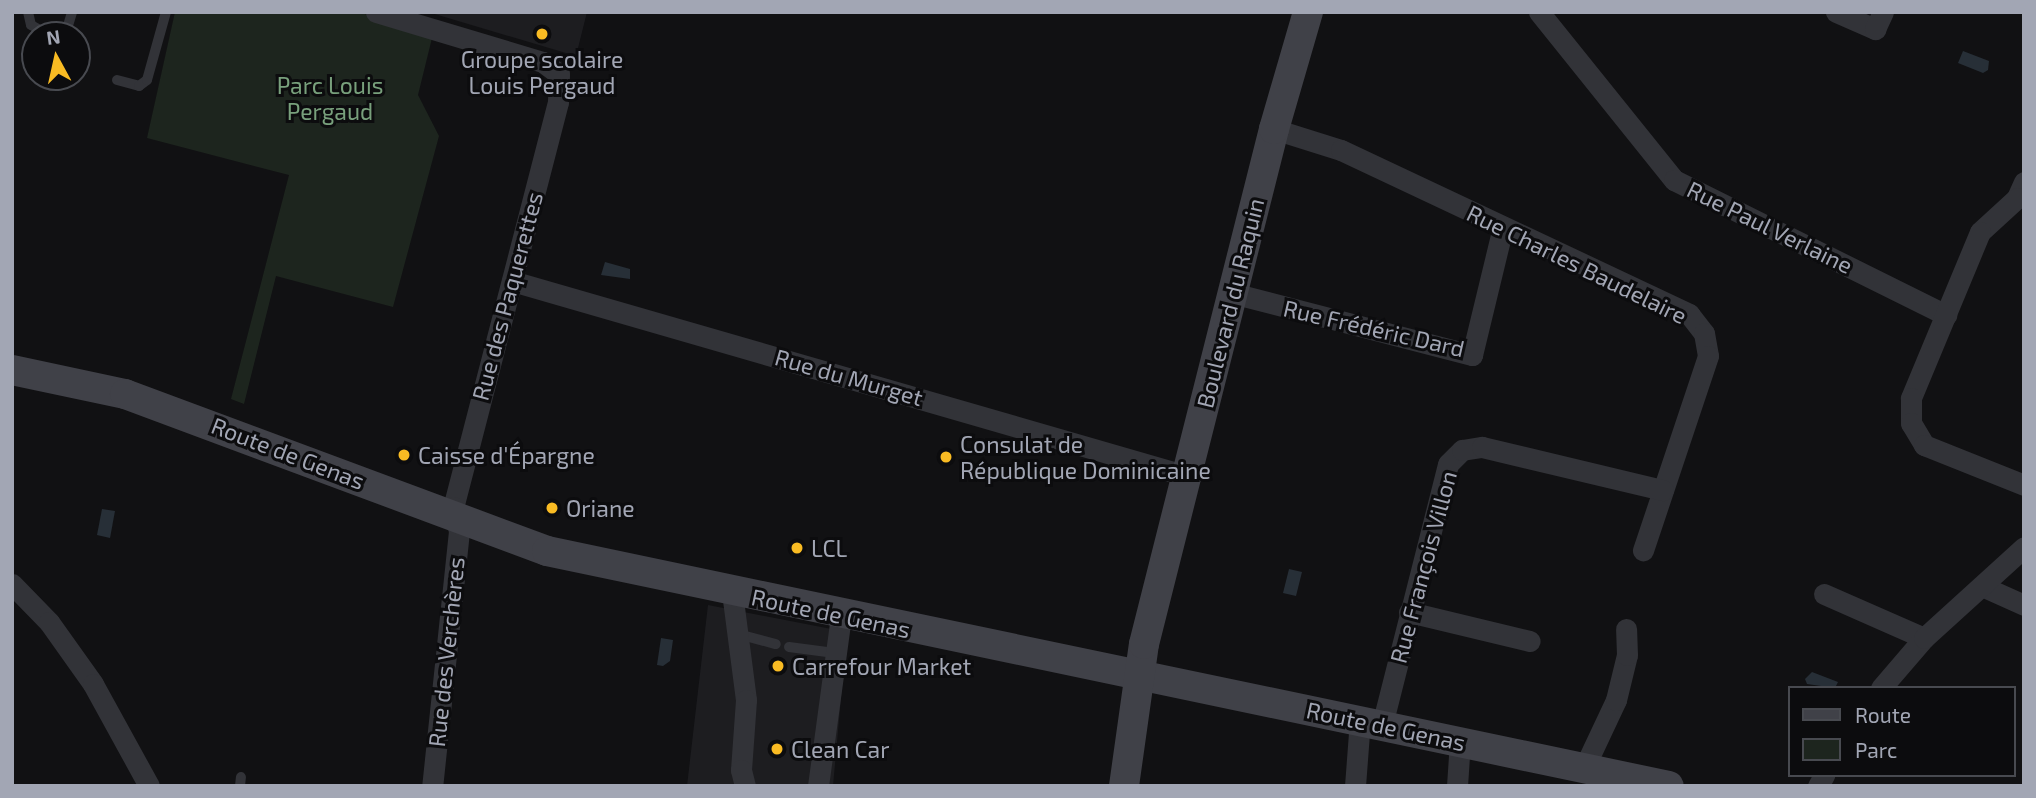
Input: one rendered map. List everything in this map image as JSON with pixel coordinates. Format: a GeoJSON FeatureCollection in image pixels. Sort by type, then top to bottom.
{"type":"FeatureCollection","features":[{"type":"Feature","properties":{"kind":"street","name":"Rue des Paquerettes"},"geometry":{"type":"LineString","coordinates":[[376,12],[543,62],[559,74],[558,103],[453,507],[456,518]]}},
{"type":"Feature","properties":{"kind":"street","name":"Boulevard du Raquin"},"geometry":{"type":"LineString","coordinates":[[1124,786],[1138,676],[1232,293],[1274,129],[1308,12]]}},
{"type":"Feature","properties":{"kind":"street","name":"Rue Paul Verlaine"},"geometry":{"type":"LineString","coordinates":[[1539,12],[1674,180],[1946,314]]}},
{"type":"Feature","properties":{"kind":"street"},"geometry":{"type":"LineString","coordinates":[[1836,12],[1875,29],[1883,12]]}},
{"type":"Feature","properties":{"kind":"street","name":"Rue Charles Baudelaire"},"geometry":{"type":"LineString","coordinates":[[1274,129],[1341,150],[1689,314],[1704,333],[1709,356],[1704,378],[1643,550]]}},
{"type":"Feature","properties":{"kind":"street"},"geometry":{"type":"LineString","coordinates":[[2024,182],[2017,198],[1980,232],[1911,398],[1911,423],[1924,445],[2024,485]]}},
{"type":"Feature","properties":{"kind":"street","name":"Rue Frédéric Dard"},"geometry":{"type":"LineString","coordinates":[[1232,293],[1472,355],[1503,227]]}},
{"type":"Feature","properties":{"kind":"street","name":"Rue du Murget"},"geometry":{"type":"LineString","coordinates":[[512,281],[1187,476]]}},
{"type":"Feature","properties":{"kind":"street","name":"Route de Genas"},"geometry":{"type":"LineString","coordinates":[[14,376],[125,394],[547,551],[841,615],[1669,786]]}},
{"type":"Feature","properties":{"kind":"street","name":"Rue François Villon"},"geometry":{"type":"LineString","coordinates":[[1355,786],[1371,723],[1409,612],[1448,464],[1462,450],[1482,447],[1663,490]]}},
{"type":"Feature","properties":{"kind":"street","name":"Rue des Verchères"},"geometry":{"type":"LineString","coordinates":[[432,786],[459,531],[456,518]]}},
{"type":"Feature","properties":{"kind":"street"},"geometry":{"type":"LineString","coordinates":[[1883,686],[1924,638],[1984,587],[2024,547]]}},
{"type":"Feature","properties":{"kind":"street"},"geometry":{"type":"LineString","coordinates":[[12,584],[49,622],[93,684],[149,786]]}},
{"type":"Feature","properties":{"kind":"street"},"geometry":{"type":"LineString","coordinates":[[1984,587],[2024,605]]}},
{"type":"Feature","properties":{"kind":"street"},"geometry":{"type":"LineString","coordinates":[[732,592],[746,700],[741,770],[745,786]]}},
{"type":"Feature","properties":{"kind":"street"},"geometry":{"type":"LineString","coordinates":[[1824,594],[1924,638]]}},
{"type":"Feature","properties":{"kind":"street"},"geometry":{"type":"LineString","coordinates":[[1409,612],[1530,641]]}},
{"type":"Feature","properties":{"kind":"street"},"geometry":{"type":"LineString","coordinates":[[818,786],[841,615]]}},
{"type":"Feature","properties":{"kind":"street"},"geometry":{"type":"LineString","coordinates":[[1584,768],[1616,701],[1627,655],[1626,629]]}},
{"type":"Feature","properties":{"kind":"street"},"geometry":{"type":"LineString","coordinates":[[1457,786],[1460,741]]}},
{"type":"Feature","properties":{"kind":"lane"},"geometry":{"type":"LineString","coordinates":[[117,80],[139,86],[147,80],[166,12]]}},
{"type":"Feature","properties":{"kind":"lane"},"geometry":{"type":"LineString","coordinates":[[738,634],[776,644]]}},
{"type":"Feature","properties":{"kind":"lane"},"geometry":{"type":"LineString","coordinates":[[789,647],[835,653]]}},
{"type":"Feature","properties":{"kind":"shaded area","name":"Groupe scolaire Louis Pergaud"},"geometry":{"type":"Polygon","coordinates":[[[428,12],[587,12],[576,56],[428,12]]]}},
{"type":"Feature","properties":{"kind":"shaded area"},"geometry":{"type":"Polygon","coordinates":[[[1963,51],[1989,61],[1988,70],[1983,73],[1958,63],[1963,51]]]}},
{"type":"Feature","properties":{"kind":"shaded area"},"geometry":{"type":"Polygon","coordinates":[[[605,262],[630,269],[630,279],[601,275],[605,262]]]}},
{"type":"Feature","properties":{"kind":"shaded area"},"geometry":{"type":"Polygon","coordinates":[[[102,509],[115,511],[110,538],[97,535],[102,509]]]}},
{"type":"Feature","properties":{"kind":"shaded area"},"geometry":{"type":"Polygon","coordinates":[[[1289,569],[1302,572],[1296,596],[1283,593],[1289,569]]]}},
{"type":"Feature","properties":{"kind":"shaded area"},"geometry":{"type":"Polygon","coordinates":[[[708,605],[847,632],[833,786],[687,786],[708,605]]]}},
{"type":"Feature","properties":{"kind":"shaded area"},"geometry":{"type":"Polygon","coordinates":[[[661,638],[673,640],[670,661],[663,666],[657,665],[661,638]]]}},
{"type":"Feature","properties":{"kind":"shaded area"},"geometry":{"type":"Polygon","coordinates":[[[1812,672],[1838,682],[1836,686],[1821,686],[1807,684],[1805,679],[1812,672]]]}},
{"type":"Feature","properties":{"kind":"green space","name":"Parc Louis Pergaud"},"geometry":{"type":"Polygon","coordinates":[[[175,12],[358,12],[433,34],[418,95],[439,136],[393,307],[276,276],[244,404],[231,399],[289,175],[147,138],[175,12]]]}},
{"type":"Feature","properties":{"kind":"place","name":"Groupe scolaire Louis Pergaud"},"geometry":{"type":"Point","coordinates":[542,34]}},
{"type":"Feature","properties":{"kind":"place","name":"Caisse d'Épargne"},"geometry":{"type":"Point","coordinates":[404,455]}},
{"type":"Feature","properties":{"kind":"place","name":"Consulat de République Dominicaine"},"geometry":{"type":"Point","coordinates":[946,457]}},
{"type":"Feature","properties":{"kind":"place","name":"Oriane"},"geometry":{"type":"Point","coordinates":[552,508]}},
{"type":"Feature","properties":{"kind":"place","name":"LCL"},"geometry":{"type":"Point","coordinates":[797,548]}},
{"type":"Feature","properties":{"kind":"place","name":"Carrefour Market"},"geometry":{"type":"Point","coordinates":[778,666]}},
{"type":"Feature","properties":{"kind":"place","name":"Clean Car"},"geometry":{"type":"Point","coordinates":[777,749]}}]}
